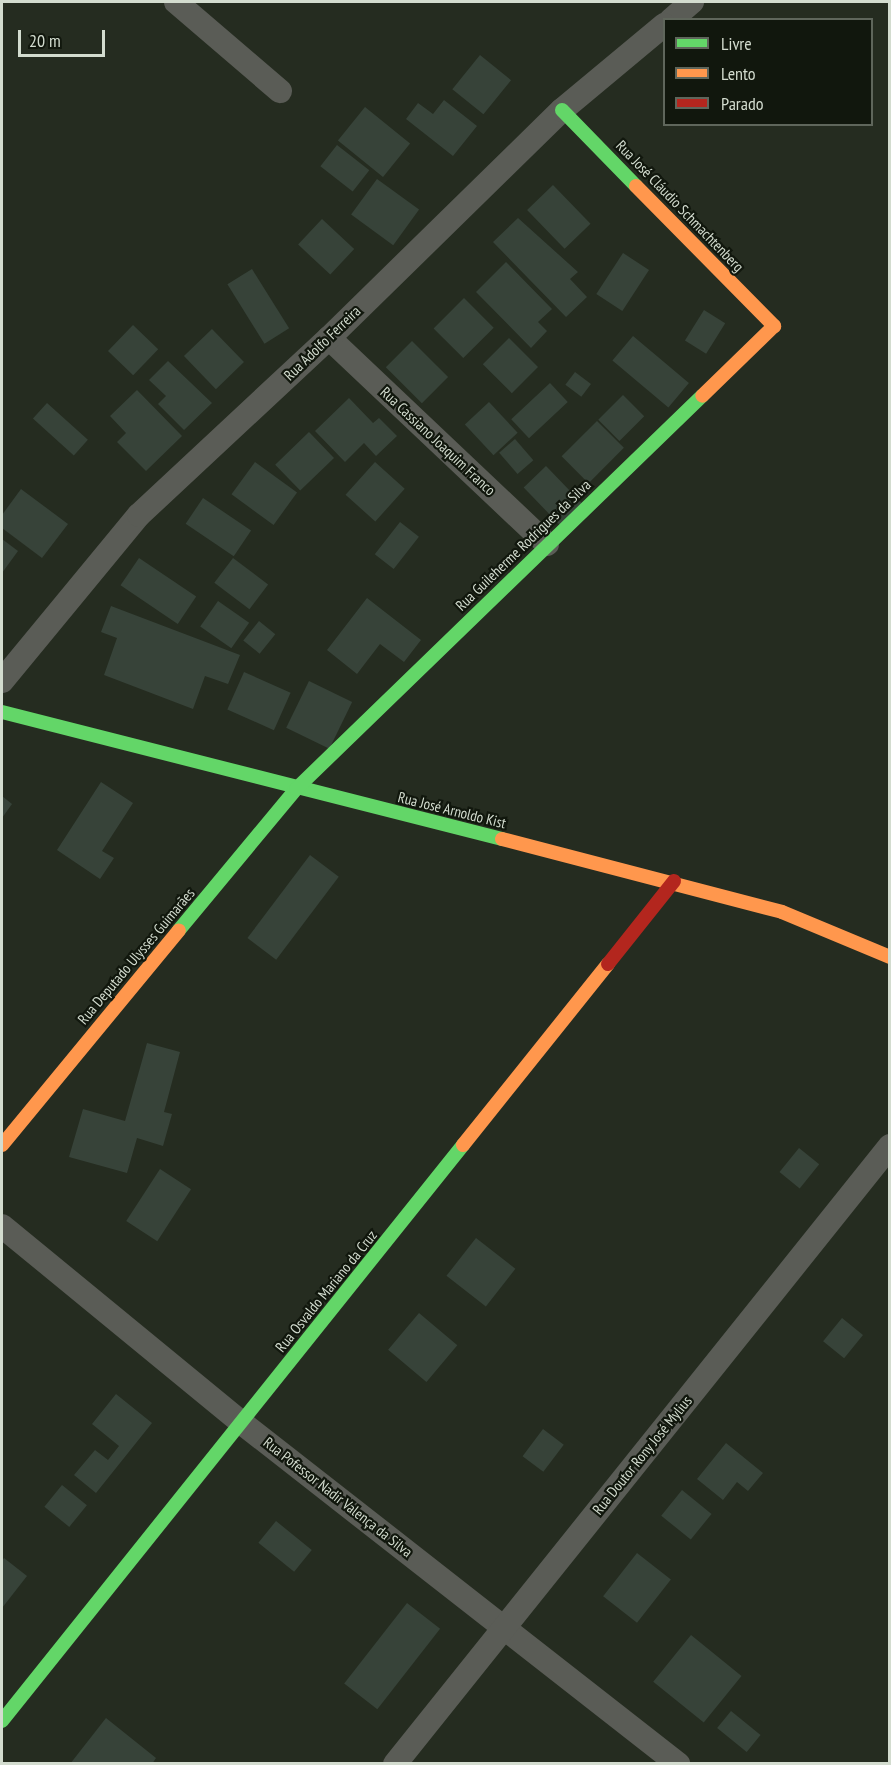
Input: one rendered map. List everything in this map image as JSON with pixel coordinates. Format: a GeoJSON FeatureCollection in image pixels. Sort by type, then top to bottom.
{"type":"FeatureCollection","features":[{"type":"Feature","properties":{"kind":"street"},"geometry":{"type":"LineString","coordinates":[[176,2],[280,91]]}},
{"type":"Feature","properties":{"kind":"street"},"geometry":{"type":"LineString","coordinates":[[673,18],[692,2]]}},
{"type":"Feature","properties":{"kind":"street","name":"Rua Adolfo Ferreira"},"geometry":{"type":"LineString","coordinates":[[2,681],[139,515],[329,338],[562,110],[663,26]]}},
{"type":"Feature","properties":{"kind":"street","name":"Rua José Cláudio Schmachtenberg"},"geometry":{"type":"LineString","coordinates":[[562,110],[774,326]]}},
{"type":"Feature","properties":{"kind":"street","name":"Rua Guileherme Rodrigues da Silva"},"geometry":{"type":"LineString","coordinates":[[296,789],[774,326]]}},
{"type":"Feature","properties":{"kind":"street","name":"Rua Cassiano Joaquim Franco"},"geometry":{"type":"LineString","coordinates":[[329,338],[547,544]]}},
{"type":"Feature","properties":{"kind":"street","name":"Rua José Arnoldo Kist"},"geometry":{"type":"LineString","coordinates":[[2,712],[296,789],[674,881],[782,912],[890,957]]}},
{"type":"Feature","properties":{"kind":"street","name":"Rua Deputado Ulysses Guimarães"},"geometry":{"type":"LineString","coordinates":[[2,1145],[296,789]]}},
{"type":"Feature","properties":{"kind":"street","name":"Rua Osvaldo Mariano da Cruz"},"geometry":{"type":"LineString","coordinates":[[2,1721],[674,881]]}},
{"type":"Feature","properties":{"kind":"street","name":"Rua Doutor Rony José Mylius"},"geometry":{"type":"LineString","coordinates":[[395,1764],[890,1146]]}},
{"type":"Feature","properties":{"kind":"street","name":"Rua Pofessor Nadir Valença da Silva"},"geometry":{"type":"LineString","coordinates":[[2,1226],[242,1423],[678,1764]]}},
{"type":"Feature","properties":{"kind":"building"},"geometry":{"type":"Polygon","coordinates":[[[480,55],[511,80],[483,114],[452,89],[480,55]]]}},
{"type":"Feature","properties":{"kind":"building"},"geometry":{"type":"Polygon","coordinates":[[[444,100],[477,126],[453,156],[406,119],[418,103],[433,114],[444,100]]]}},
{"type":"Feature","properties":{"kind":"building"},"geometry":{"type":"Polygon","coordinates":[[[365,107],[410,144],[383,177],[338,140],[365,107]]]}},
{"type":"Feature","properties":{"kind":"building"},"geometry":{"type":"Polygon","coordinates":[[[337,145],[369,170],[353,192],[320,166],[337,145]]]}},
{"type":"Feature","properties":{"kind":"building"},"geometry":{"type":"Polygon","coordinates":[[[377,179],[419,210],[393,245],[351,215],[377,179]]]}},
{"type":"Feature","properties":{"kind":"building"},"geometry":{"type":"Polygon","coordinates":[[[553,185],[591,224],[565,249],[527,210],[553,185]]]}},
{"type":"Feature","properties":{"kind":"building"},"geometry":{"type":"Polygon","coordinates":[[[518,218],[578,272],[570,279],[587,297],[566,317],[493,242],[518,218]]]}},
{"type":"Feature","properties":{"kind":"building"},"geometry":{"type":"Polygon","coordinates":[[[322,219],[354,249],[330,275],[298,245],[322,219]]]}},
{"type":"Feature","properties":{"kind":"building"},"geometry":{"type":"Polygon","coordinates":[[[623,253],[649,270],[622,311],[596,294],[623,253]]]}},
{"type":"Feature","properties":{"kind":"building"},"geometry":{"type":"Polygon","coordinates":[[[506,262],[552,309],[538,322],[547,331],[531,348],[476,292],[506,262]]]}},
{"type":"Feature","properties":{"kind":"building"},"geometry":{"type":"Polygon","coordinates":[[[252,269],[289,328],[265,344],[227,284],[252,269]]]}},
{"type":"Feature","properties":{"kind":"building"},"geometry":{"type":"Polygon","coordinates":[[[464,298],[494,328],[463,358],[434,328],[464,298]]]}},
{"type":"Feature","properties":{"kind":"building"},"geometry":{"type":"Polygon","coordinates":[[[704,310],[725,323],[706,354],[685,341],[704,310]]]}},
{"type":"Feature","properties":{"kind":"building"},"geometry":{"type":"Polygon","coordinates":[[[133,325],[158,349],[133,375],[108,351],[133,325]]]}},
{"type":"Feature","properties":{"kind":"building"},"geometry":{"type":"Polygon","coordinates":[[[212,329],[244,362],[216,389],[184,356],[212,329]]]}},
{"type":"Feature","properties":{"kind":"building"},"geometry":{"type":"Polygon","coordinates":[[[633,336],[689,383],[668,407],[612,361],[633,336]]]}},
{"type":"Feature","properties":{"kind":"building"},"geometry":{"type":"Polygon","coordinates":[[[509,338],[538,367],[512,393],[483,364],[509,338]]]}},
{"type":"Feature","properties":{"kind":"building"},"geometry":{"type":"Polygon","coordinates":[[[412,341],[448,377],[422,403],[386,367],[412,341]]]}},
{"type":"Feature","properties":{"kind":"building"},"geometry":{"type":"Polygon","coordinates":[[[168,361],[212,403],[184,430],[158,404],[166,396],[149,380],[168,361]]]}},
{"type":"Feature","properties":{"kind":"building"},"geometry":{"type":"Polygon","coordinates":[[[575,372],[591,384],[581,397],[565,385],[575,372]]]}},
{"type":"Feature","properties":{"kind":"building"},"geometry":{"type":"Polygon","coordinates":[[[550,383],[568,402],[529,438],[511,419],[550,383]]]}},
{"type":"Feature","properties":{"kind":"building"},"geometry":{"type":"Polygon","coordinates":[[[137,390],[182,436],[146,471],[117,442],[126,433],[110,416],[137,390]]]}},
{"type":"Feature","properties":{"kind":"building"},"geometry":{"type":"Polygon","coordinates":[[[623,395],[644,416],[619,441],[598,420],[623,395]]]}},
{"type":"Feature","properties":{"kind":"building"},"geometry":{"type":"Polygon","coordinates":[[[349,398],[373,423],[379,418],[397,436],[376,456],[364,443],[345,462],[315,431],[349,398]]]}},
{"type":"Feature","properties":{"kind":"building"},"geometry":{"type":"Polygon","coordinates":[[[489,402],[518,433],[494,455],[465,425],[489,402]]]}},
{"type":"Feature","properties":{"kind":"building"},"geometry":{"type":"Polygon","coordinates":[[[47,403],[88,440],[74,455],[33,419],[47,403]]]}},
{"type":"Feature","properties":{"kind":"building"},"geometry":{"type":"Polygon","coordinates":[[[597,421],[624,448],[589,483],[562,456],[597,421]]]}},
{"type":"Feature","properties":{"kind":"building"},"geometry":{"type":"Polygon","coordinates":[[[309,432],[334,458],[300,491],[275,465],[309,432]]]}},
{"type":"Feature","properties":{"kind":"building"},"geometry":{"type":"Polygon","coordinates":[[[515,439],[533,460],[518,474],[499,453],[515,439]]]}},
{"type":"Feature","properties":{"kind":"building"},"geometry":{"type":"Polygon","coordinates":[[[255,462],[297,493],[274,525],[231,494],[255,462]]]}},
{"type":"Feature","properties":{"kind":"building"},"geometry":{"type":"Polygon","coordinates":[[[375,462],[405,489],[375,521],[346,495],[375,462]]]}},
{"type":"Feature","properties":{"kind":"building"},"geometry":{"type":"Polygon","coordinates":[[[546,466],[582,503],[560,525],[524,488],[546,466]]]}},
{"type":"Feature","properties":{"kind":"building"},"geometry":{"type":"Polygon","coordinates":[[[21,489],[68,524],[42,558],[2,528],[2,515],[21,489]]]}},
{"type":"Feature","properties":{"kind":"building"},"geometry":{"type":"Polygon","coordinates":[[[203,498],[251,530],[234,556],[186,524],[203,498]]]}},
{"type":"Feature","properties":{"kind":"building"},"geometry":{"type":"Polygon","coordinates":[[[400,522],[419,537],[394,569],[375,554],[400,522]]]}},
{"type":"Feature","properties":{"kind":"building"},"geometry":{"type":"Polygon","coordinates":[[[2,539],[18,551],[2,573],[2,539]]]}},
{"type":"Feature","properties":{"kind":"building"},"geometry":{"type":"Polygon","coordinates":[[[139,558],[196,597],[178,624],[121,585],[139,558]]]}},
{"type":"Feature","properties":{"kind":"building"},"geometry":{"type":"Polygon","coordinates":[[[233,558],[268,584],[249,609],[214,583],[233,558]]]}},
{"type":"Feature","properties":{"kind":"building"},"geometry":{"type":"Polygon","coordinates":[[[367,598],[421,640],[404,662],[380,644],[357,674],[327,650],[367,598]]]}},
{"type":"Feature","properties":{"kind":"building"},"geometry":{"type":"Polygon","coordinates":[[[218,601],[249,623],[231,648],[200,626],[218,601]]]}},
{"type":"Feature","properties":{"kind":"building"},"geometry":{"type":"Polygon","coordinates":[[[111,606],[240,655],[228,684],[205,676],[193,709],[104,675],[117,638],[101,632],[111,606]]]}},
{"type":"Feature","properties":{"kind":"building"},"geometry":{"type":"Polygon","coordinates":[[[259,621],[275,634],[260,654],[243,640],[259,621]]]}},
{"type":"Feature","properties":{"kind":"building"},"geometry":{"type":"Polygon","coordinates":[[[244,672],[291,693],[274,730],[227,709],[244,672]]]}},
{"type":"Feature","properties":{"kind":"building"},"geometry":{"type":"Polygon","coordinates":[[[309,681],[352,702],[329,749],[286,728],[309,681]]]}},
{"type":"Feature","properties":{"kind":"building"},"geometry":{"type":"Polygon","coordinates":[[[101,782],[133,803],[102,851],[114,858],[100,879],[57,850],[101,782]]]}},
{"type":"Feature","properties":{"kind":"building"},"geometry":{"type":"Polygon","coordinates":[[[2,796],[12,804],[2,818],[2,796]]]}},
{"type":"Feature","properties":{"kind":"building"},"geometry":{"type":"Polygon","coordinates":[[[310,855],[339,877],[276,960],[247,938],[310,855]]]}},
{"type":"Feature","properties":{"kind":"building"},"geometry":{"type":"Polygon","coordinates":[[[147,1043],[180,1052],[164,1112],[172,1114],[163,1146],[137,1138],[127,1173],[69,1157],[83,1109],[125,1121],[147,1043]]]}},
{"type":"Feature","properties":{"kind":"building"},"geometry":{"type":"Polygon","coordinates":[[[799,1148],[819,1164],[800,1188],[779,1172],[799,1148]]]}},
{"type":"Feature","properties":{"kind":"building"},"geometry":{"type":"Polygon","coordinates":[[[160,1169],[191,1189],[157,1241],[126,1221],[160,1169]]]}},
{"type":"Feature","properties":{"kind":"building"},"geometry":{"type":"Polygon","coordinates":[[[476,1238],[515,1269],[486,1307],[446,1276],[476,1238]]]}},
{"type":"Feature","properties":{"kind":"building"},"geometry":{"type":"Polygon","coordinates":[[[419,1313],[457,1345],[426,1382],[388,1350],[419,1313]]]}},
{"type":"Feature","properties":{"kind":"building"},"geometry":{"type":"Polygon","coordinates":[[[842,1318],[863,1335],[844,1358],[823,1341],[842,1318]]]}},
{"type":"Feature","properties":{"kind":"building"},"geometry":{"type":"Polygon","coordinates":[[[116,1394],[152,1423],[96,1493],[74,1475],[95,1450],[108,1460],[119,1446],[92,1424],[116,1394]]]}},
{"type":"Feature","properties":{"kind":"building"},"geometry":{"type":"Polygon","coordinates":[[[543,1429],[564,1445],[543,1472],[523,1456],[543,1429]]]}},
{"type":"Feature","properties":{"kind":"building"},"geometry":{"type":"Polygon","coordinates":[[[726,1443],[763,1473],[748,1491],[737,1482],[723,1500],[697,1479],[726,1443]]]}},
{"type":"Feature","properties":{"kind":"building"},"geometry":{"type":"Polygon","coordinates":[[[62,1485],[87,1505],[69,1527],[44,1507],[62,1485]]]}},
{"type":"Feature","properties":{"kind":"building"},"geometry":{"type":"Polygon","coordinates":[[[682,1490],[712,1514],[691,1540],[661,1516],[682,1490]]]}},
{"type":"Feature","properties":{"kind":"building"},"geometry":{"type":"Polygon","coordinates":[[[276,1521],[312,1550],[294,1572],[258,1543],[276,1521]]]}},
{"type":"Feature","properties":{"kind":"building"},"geometry":{"type":"Polygon","coordinates":[[[637,1553],[671,1579],[637,1623],[603,1596],[637,1553]]]}},
{"type":"Feature","properties":{"kind":"building"},"geometry":{"type":"Polygon","coordinates":[[[4,1558],[27,1576],[2,1608],[2,1561],[4,1558]]]}},
{"type":"Feature","properties":{"kind":"building"},"geometry":{"type":"Polygon","coordinates":[[[407,1603],[440,1629],[377,1709],[344,1683],[407,1603]]]}},
{"type":"Feature","properties":{"kind":"building"},"geometry":{"type":"Polygon","coordinates":[[[691,1635],[742,1676],[704,1723],[653,1682],[691,1635]]]}},
{"type":"Feature","properties":{"kind":"building"},"geometry":{"type":"Polygon","coordinates":[[[731,1711],[761,1735],[747,1752],[717,1728],[731,1711]]]}},
{"type":"Feature","properties":{"kind":"building"},"geometry":{"type":"Polygon","coordinates":[[[106,1718],[156,1758],[152,1764],[70,1764],[106,1718]]]}},
{"type":"Feature","properties":{"kind":"traffic: fast"},"geometry":{"type":"LineString","coordinates":[[562,110],[636,186]]}},
{"type":"Feature","properties":{"kind":"traffic: fast"},"geometry":{"type":"LineString","coordinates":[[179,930],[296,789],[702,396]]}},
{"type":"Feature","properties":{"kind":"traffic: fast"},"geometry":{"type":"LineString","coordinates":[[2,712],[502,839]]}},
{"type":"Feature","properties":{"kind":"traffic: fast"},"geometry":{"type":"LineString","coordinates":[[2,1721],[463,1145]]}},
{"type":"Feature","properties":{"kind":"traffic: slow"},"geometry":{"type":"LineString","coordinates":[[636,186],[774,326],[702,396]]}},
{"type":"Feature","properties":{"kind":"traffic: slow"},"geometry":{"type":"LineString","coordinates":[[502,839],[782,912],[890,957]]}},
{"type":"Feature","properties":{"kind":"traffic: slow"},"geometry":{"type":"LineString","coordinates":[[2,1145],[179,930]]}},
{"type":"Feature","properties":{"kind":"traffic: slow"},"geometry":{"type":"LineString","coordinates":[[463,1145],[608,964]]}},
{"type":"Feature","properties":{"kind":"traffic: jam"},"geometry":{"type":"LineString","coordinates":[[608,964],[674,881]]}}]}
